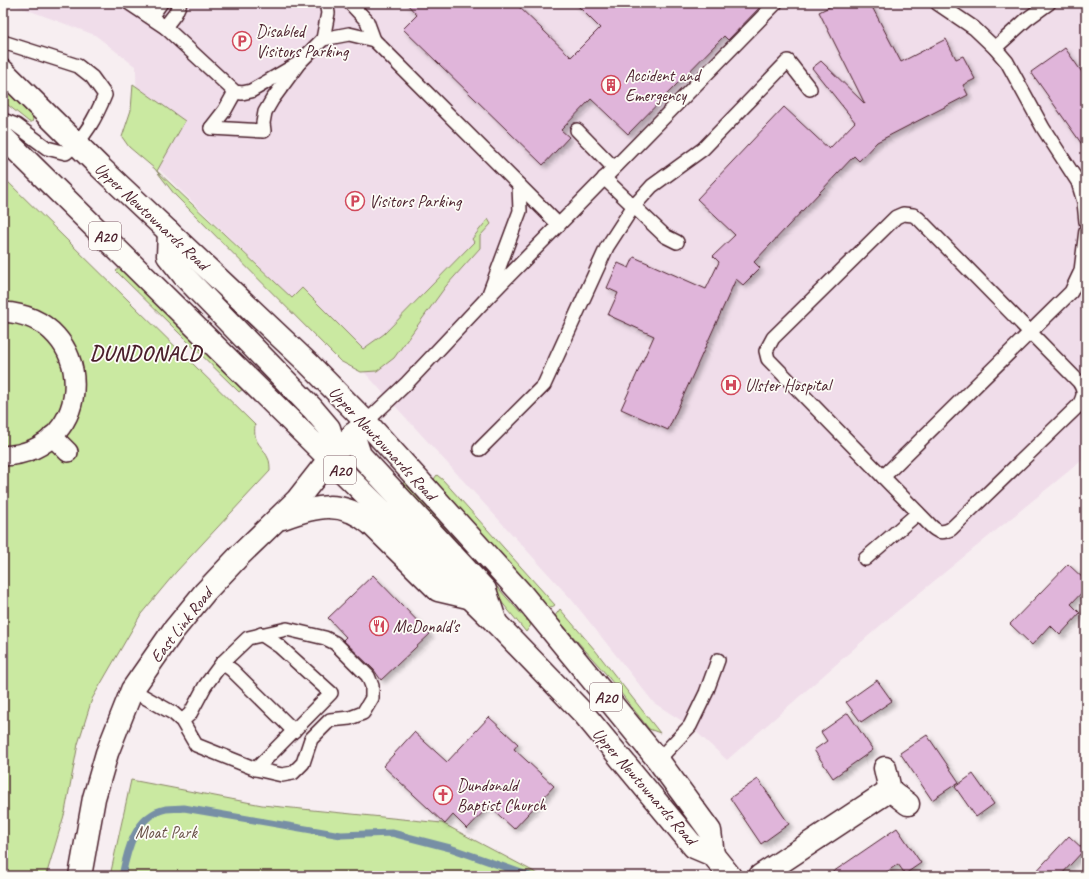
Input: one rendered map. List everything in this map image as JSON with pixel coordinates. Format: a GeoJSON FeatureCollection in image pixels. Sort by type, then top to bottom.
{"type":"FeatureCollection","features":[{"type":"Feature","properties":{"kind":"main road","name":"Upper Newtownards Road"},"geometry":{"type":"LineString","coordinates":[[3,71],[77,144],[309,364],[359,428],[520,593],[658,760],[710,831],[713,855]]}},
{"type":"Feature","properties":{"kind":"main road","name":"Upper Newtownards Road"},"geometry":{"type":"LineString","coordinates":[[3,137],[333,455],[468,597],[496,623],[584,714],[694,846],[713,855],[730,876]]}},
{"type":"Feature","properties":{"kind":"main road"},"geometry":{"type":"LineString","coordinates":[[169,232],[168,256],[184,276],[312,408],[329,428],[333,455]]}},
{"type":"Feature","properties":{"kind":"main road"},"geometry":{"type":"LineString","coordinates":[[359,428],[360,455],[485,590],[496,623]]}},
{"type":"Feature","properties":{"kind":"main road","name":"East Link Road"},"geometry":{"type":"LineString","coordinates":[[80,876],[94,798],[102,768],[132,690],[173,631],[205,592],[297,500],[333,455],[359,428]]}},
{"type":"Feature","properties":{"kind":"main road"},"geometry":{"type":"LineString","coordinates":[[275,521],[310,508],[325,506],[352,512],[364,518],[371,524],[438,590],[468,597]]}},
{"type":"Feature","properties":{"kind":"main road"},"geometry":{"type":"LineString","coordinates":[[885,768],[890,790],[908,804]]}},
{"type":"Feature","properties":{"kind":"main road"},"geometry":{"type":"LineString","coordinates":[[760,876],[890,790]]}},
{"type":"Feature","properties":{"kind":"street"},"geometry":{"type":"LineString","coordinates":[[3,312],[16,312],[38,320],[56,335],[70,356],[75,381],[72,406],[60,428],[42,445],[19,455],[3,456]]}},
{"type":"Feature","properties":{"kind":"street"},"geometry":{"type":"LineString","coordinates":[[52,436],[68,452]]}},
{"type":"Feature","properties":{"kind":"lane"},"geometry":{"type":"LineString","coordinates":[[129,3],[165,27],[234,92],[242,93],[251,91],[298,63]]}},
{"type":"Feature","properties":{"kind":"lane"},"geometry":{"type":"LineString","coordinates":[[151,17],[161,3]]}},
{"type":"Feature","properties":{"kind":"lane"},"geometry":{"type":"LineString","coordinates":[[165,27],[175,14],[180,3]]}},
{"type":"Feature","properties":{"kind":"lane"},"geometry":{"type":"LineString","coordinates":[[234,92],[225,110],[211,128],[264,131],[263,122],[265,112],[298,63],[323,38],[328,13],[326,3]]}},
{"type":"Feature","properties":{"kind":"lane"},"geometry":{"type":"LineString","coordinates":[[350,3],[367,21],[374,40],[559,225]]}},
{"type":"Feature","properties":{"kind":"lane"},"geometry":{"type":"LineString","coordinates":[[937,3],[974,28],[1007,62],[1042,128],[1078,182],[1084,202],[1086,222]]}},
{"type":"Feature","properties":{"kind":"lane"},"geometry":{"type":"LineString","coordinates":[[995,48],[1027,19],[1049,3]]}},
{"type":"Feature","properties":{"kind":"lane"},"geometry":{"type":"LineString","coordinates":[[359,428],[407,383],[488,297],[770,6]]}},
{"type":"Feature","properties":{"kind":"lane"},"geometry":{"type":"LineString","coordinates":[[323,38],[350,34],[374,40]]}},
{"type":"Feature","properties":{"kind":"lane"},"geometry":{"type":"LineString","coordinates":[[3,42],[78,66],[92,77],[100,86],[105,95],[92,122],[77,144],[66,153],[47,148],[16,125],[3,120]]}},
{"type":"Feature","properties":{"kind":"lane"},"geometry":{"type":"LineString","coordinates":[[480,449],[544,385],[607,247],[633,207],[652,186],[703,149],[788,61],[810,89]]}},
{"type":"Feature","properties":{"kind":"lane"},"geometry":{"type":"LineString","coordinates":[[577,130],[614,168]]}},
{"type":"Feature","properties":{"kind":"lane"},"geometry":{"type":"LineString","coordinates":[[604,178],[665,236],[678,242]]}},
{"type":"Feature","properties":{"kind":"lane"},"geometry":{"type":"LineString","coordinates":[[488,297],[520,211],[519,185]]}},
{"type":"Feature","properties":{"kind":"lane"},"geometry":{"type":"LineString","coordinates":[[903,214],[913,215],[919,219],[1079,382],[1083,389],[1083,396],[1079,406],[951,529],[945,532],[937,532],[883,477],[768,359],[766,351],[773,338],[896,217],[903,214]]}},
{"type":"Feature","properties":{"kind":"lane"},"geometry":{"type":"LineString","coordinates":[[883,477],[1071,292],[1081,271],[1085,254],[1086,230]]}},
{"type":"Feature","properties":{"kind":"lane"},"geometry":{"type":"LineString","coordinates":[[865,559],[918,512]]}},
{"type":"Feature","properties":{"kind":"lane"},"geometry":{"type":"LineString","coordinates":[[132,690],[173,713],[182,721],[196,745],[256,769],[282,775],[293,773],[303,764],[311,739],[330,720],[350,718],[363,713],[372,698],[372,686],[368,676],[336,643],[325,638],[287,629],[248,638],[222,663],[205,686],[190,714],[182,721]]}},
{"type":"Feature","properties":{"kind":"lane"},"geometry":{"type":"LineString","coordinates":[[256,769],[331,693],[279,646],[261,634]]}},
{"type":"Feature","properties":{"kind":"lane"},"geometry":{"type":"LineString","coordinates":[[658,760],[690,726],[706,693],[718,660]]}},
{"type":"Feature","properties":{"kind":"lane"},"geometry":{"type":"LineString","coordinates":[[222,663],[232,670],[294,732]]}},
{"type":"Feature","properties":{"kind":"shaded area","name":"Ulster Hospital"},"geometry":{"type":"Polygon","coordinates":[[[9,3],[1086,3],[1086,457],[890,617],[727,760],[690,726],[654,703],[572,600],[336,341],[137,148],[136,67],[95,35],[9,3]]]}},
{"type":"Feature","properties":{"kind":"green space"},"geometry":{"type":"Polygon","coordinates":[[[133,84],[185,121],[157,171],[292,298],[302,288],[363,349],[384,334],[474,242],[472,239],[488,219],[491,224],[480,236],[480,248],[446,286],[394,358],[377,371],[361,372],[340,361],[175,195],[155,169],[129,147],[122,137],[131,110],[133,84]]]}},
{"type":"Feature","properties":{"kind":"green space"},"geometry":{"type":"Polygon","coordinates":[[[3,88],[32,117],[32,122],[29,122],[3,101],[3,88]]]}},
{"type":"Feature","properties":{"kind":"green space"},"geometry":{"type":"Polygon","coordinates":[[[3,177],[255,425],[256,440],[269,459],[270,466],[270,471],[176,572],[141,614],[92,699],[78,744],[65,812],[46,876],[3,876],[3,177]]]}},
{"type":"Feature","properties":{"kind":"green space"},"geometry":{"type":"Polygon","coordinates":[[[120,268],[243,389],[239,392],[116,271],[120,268]]]}},
{"type":"Feature","properties":{"kind":"green space"},"geometry":{"type":"Polygon","coordinates":[[[437,475],[555,605],[549,609],[434,479],[437,475]]]}},
{"type":"Feature","properties":{"kind":"green space"},"geometry":{"type":"Polygon","coordinates":[[[404,482],[531,625],[526,632],[491,589],[399,489],[404,482]]]}},
{"type":"Feature","properties":{"kind":"green space"},"geometry":{"type":"Polygon","coordinates":[[[560,609],[595,650],[660,733],[649,729],[606,674],[555,616],[560,609]]]}},
{"type":"Feature","properties":{"kind":"green space","name":"Moat Park"},"geometry":{"type":"Polygon","coordinates":[[[131,780],[262,805],[442,823],[542,876],[110,876],[131,780]]]}},
{"type":"Feature","properties":{"kind":"building","name":"Accident and Emergency"},"geometry":{"type":"Polygon","coordinates":[[[406,3],[515,3],[571,57],[600,28],[575,3],[764,3],[728,40],[724,36],[628,134],[591,99],[561,130],[569,137],[543,165],[403,29],[417,15],[406,3]]]}},
{"type":"Feature","properties":{"kind":"building"},"geometry":{"type":"Polygon","coordinates":[[[837,3],[870,3],[901,62],[946,39],[956,59],[963,56],[975,79],[963,85],[968,95],[877,142],[859,161],[854,156],[754,262],[760,268],[743,285],[736,279],[668,430],[621,409],[654,336],[608,315],[618,293],[607,288],[618,263],[629,268],[634,257],[706,289],[719,262],[713,256],[735,235],[697,199],[784,107],[829,149],[855,122],[812,68],[821,61],[865,104],[819,12],[837,3]]]}},
{"type":"Feature","properties":{"kind":"building"},"geometry":{"type":"Polygon","coordinates":[[[1065,48],[1086,78],[1086,150],[1031,72],[1065,48]]]}},
{"type":"Feature","properties":{"kind":"building"},"geometry":{"type":"Polygon","coordinates":[[[1068,564],[1086,581],[1086,588],[1071,604],[1080,613],[1060,635],[1050,625],[1032,645],[1010,624],[1068,564]]]}},
{"type":"Feature","properties":{"kind":"building","name":"McDonald's"},"geometry":{"type":"Polygon","coordinates":[[[373,575],[430,634],[381,680],[374,670],[343,640],[346,637],[328,618],[373,575]]]}},
{"type":"Feature","properties":{"kind":"building"},"geometry":{"type":"Polygon","coordinates":[[[877,680],[892,701],[861,722],[846,702],[877,680]]]}},
{"type":"Feature","properties":{"kind":"building"},"geometry":{"type":"Polygon","coordinates":[[[848,713],[873,750],[833,778],[814,750],[827,741],[821,732],[848,713]]]}},
{"type":"Feature","properties":{"kind":"building","name":"Dundonald Baptist Church"},"geometry":{"type":"Polygon","coordinates":[[[489,717],[518,744],[514,749],[554,786],[514,829],[489,806],[467,829],[453,815],[445,824],[383,766],[414,732],[447,762],[489,717]]]}},
{"type":"Feature","properties":{"kind":"building"},"geometry":{"type":"Polygon","coordinates":[[[927,735],[959,782],[932,800],[900,753],[927,735]]]}},
{"type":"Feature","properties":{"kind":"building"},"geometry":{"type":"Polygon","coordinates":[[[973,774],[994,804],[976,817],[955,787],[973,774]]]}},
{"type":"Feature","properties":{"kind":"building"},"geometry":{"type":"Polygon","coordinates":[[[758,779],[789,824],[761,844],[730,798],[758,779]]]}},
{"type":"Feature","properties":{"kind":"building"},"geometry":{"type":"Polygon","coordinates":[[[897,828],[921,863],[905,874],[898,864],[881,876],[827,876],[897,828]]]}},
{"type":"Feature","properties":{"kind":"building"},"geometry":{"type":"Polygon","coordinates":[[[1069,836],[1084,850],[1060,876],[1032,876],[1069,836]]]}},
{"type":"Feature","properties":{"kind":"waterway"},"geometry":{"type":"LineString","coordinates":[[122,876],[134,835],[147,818],[166,809],[184,808],[341,835],[392,833],[450,848],[530,876]]}},
{"type":"Feature","properties":{"kind":"place","name":"Disabled Visitors Parking"},"geometry":{"type":"Point","coordinates":[242,41]}},
{"type":"Feature","properties":{"kind":"place","name":"Accident and Emergency"},"geometry":{"type":"Point","coordinates":[611,85]}},
{"type":"Feature","properties":{"kind":"place","name":"Visitors Parking"},"geometry":{"type":"Point","coordinates":[355,201]}},
{"type":"Feature","properties":{"kind":"place","name":"Ulster Hospital"},"geometry":{"type":"Point","coordinates":[731,385]}},
{"type":"Feature","properties":{"kind":"place","name":"McDonald's"},"geometry":{"type":"Point","coordinates":[379,626]}},
{"type":"Feature","properties":{"kind":"place","name":"Dundonald Baptist Church"},"geometry":{"type":"Point","coordinates":[443,795]}},
{"type":"Feature","properties":{"kind":"district","name":"DUNDONALD"},"geometry":{"type":"Point","coordinates":[146,353]}}]}
